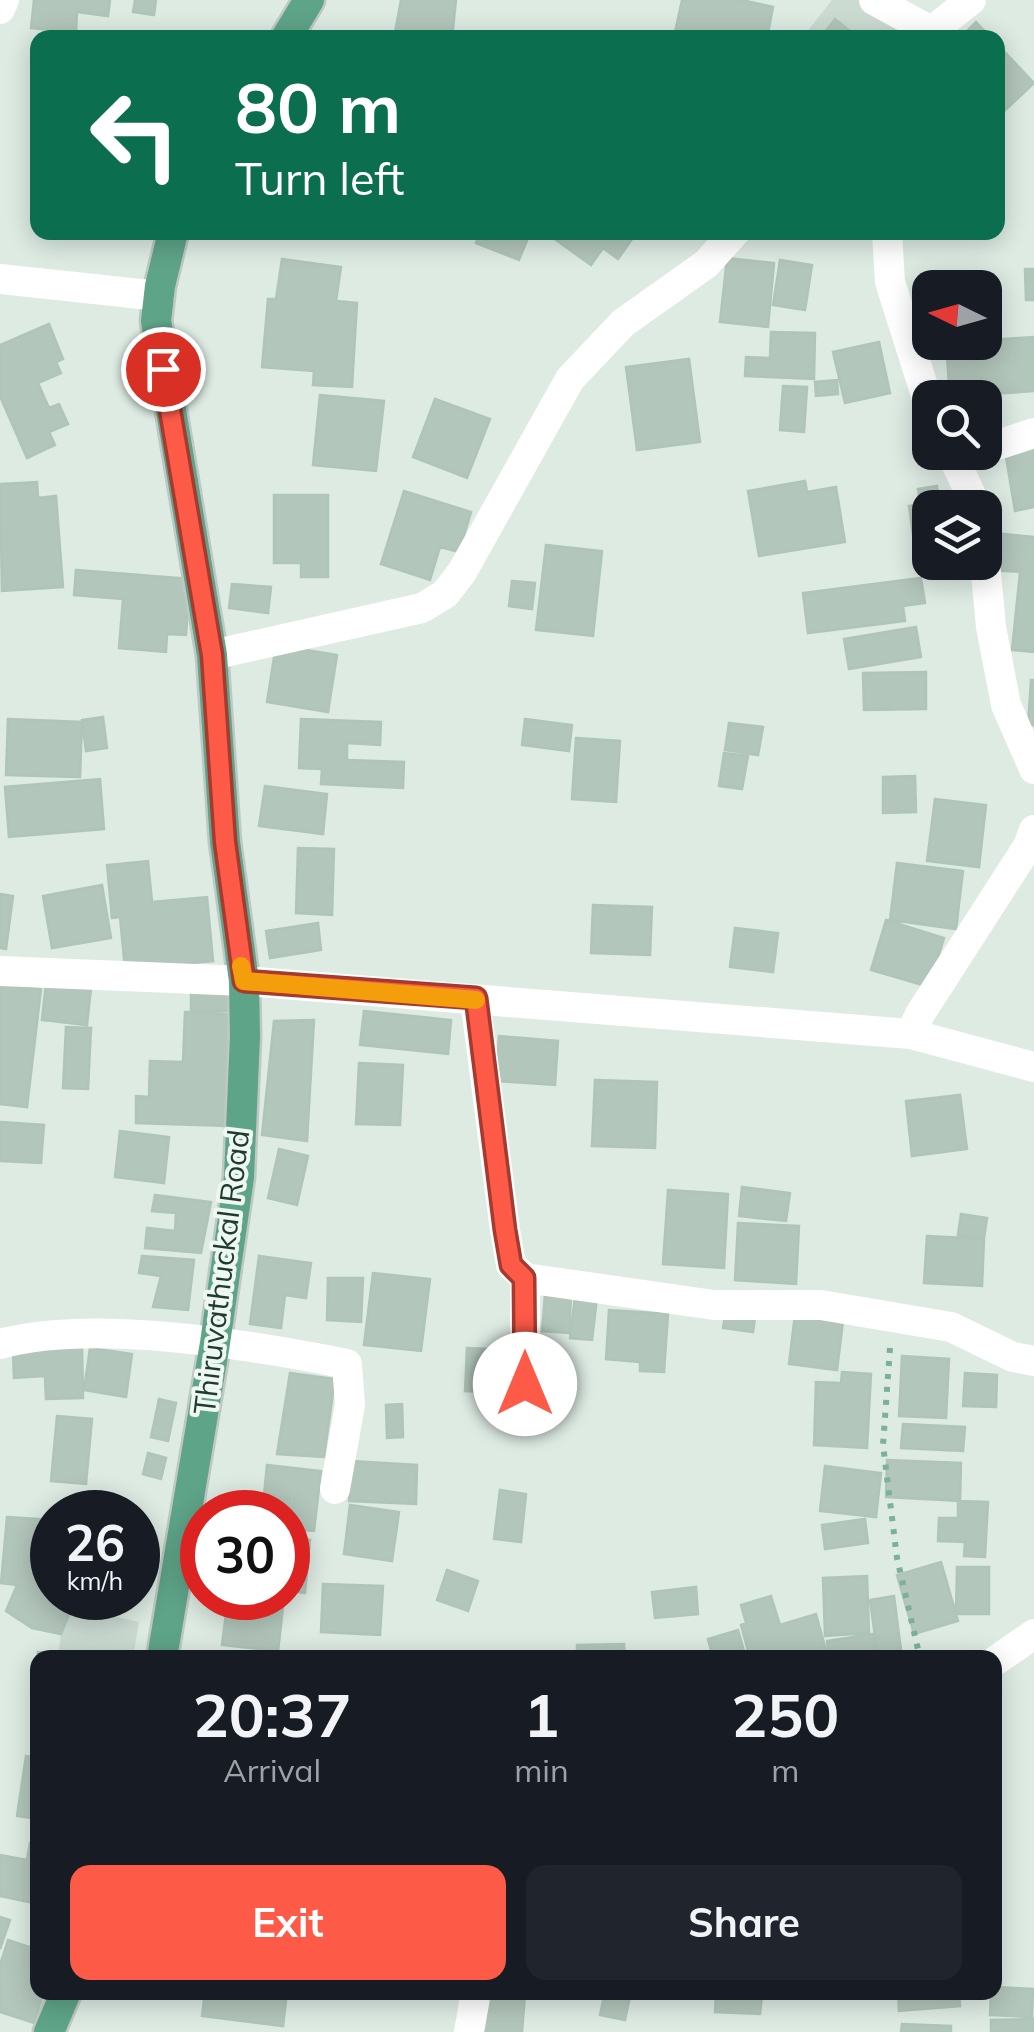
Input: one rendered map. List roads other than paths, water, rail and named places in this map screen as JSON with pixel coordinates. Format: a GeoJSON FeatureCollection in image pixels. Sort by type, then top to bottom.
{"type":"FeatureCollection","features":[{"type":"Feature","properties":{"kind":"main road"},"geometry":{"type":"LineString","coordinates":[[291,30],[309,0]]}},
{"type":"Feature","properties":{"kind":"main road","name":"Thiruvathuckal Road"},"geometry":{"type":"LineString","coordinates":[[163,1650],[239,1177],[245,1036],[244,981],[225,842],[212,655],[158,337],[159,296],[172,240]]}},
{"type":"Feature","properties":{"kind":"main road"},"geometry":{"type":"LineString","coordinates":[[48,2032],[62,2000]]}},
{"type":"Feature","properties":{"kind":"street"},"geometry":{"type":"LineString","coordinates":[[0,9],[4,0]]}},
{"type":"Feature","properties":{"kind":"street"},"geometry":{"type":"LineString","coordinates":[[874,0],[921,30]]}},
{"type":"Feature","properties":{"kind":"street"},"geometry":{"type":"LineString","coordinates":[[932,30],[971,0]]}},
{"type":"Feature","properties":{"kind":"street"},"geometry":{"type":"LineString","coordinates":[[212,655],[422,608],[445,594],[462,572],[570,378],[623,323],[706,264],[728,240]]}},
{"type":"Feature","properties":{"kind":"street"},"geometry":{"type":"LineString","coordinates":[[887,240],[890,282],[921,380]]}},
{"type":"Feature","properties":{"kind":"street"},"geometry":{"type":"LineString","coordinates":[[0,279],[159,296]]}},
{"type":"Feature","properties":{"kind":"street"},"geometry":{"type":"LineString","coordinates":[[1002,444],[1034,434]]}},
{"type":"Feature","properties":{"kind":"street"},"geometry":{"type":"LineString","coordinates":[[986,580],[990,627],[1006,705],[1034,768]]}},
{"type":"Feature","properties":{"kind":"street"},"geometry":{"type":"LineString","coordinates":[[911,1034],[920,1014],[1032,842]]}},
{"type":"Feature","properties":{"kind":"street"},"geometry":{"type":"LineString","coordinates":[[0,971],[244,981],[911,1034],[1034,1067]]}},
{"type":"Feature","properties":{"kind":"street"},"geometry":{"type":"LineString","coordinates":[[476,998],[505,1230],[511,1265],[524,1278],[714,1305],[821,1305],[951,1326],[1012,1357],[1034,1361]]}},
{"type":"Feature","properties":{"kind":"street"},"geometry":{"type":"LineString","coordinates":[[524,1278],[525,1420]]}},
{"type":"Feature","properties":{"kind":"street"},"geometry":{"type":"LineString","coordinates":[[0,1344],[96,1333],[215,1344],[347,1364],[350,1406],[336,1489]]}},
{"type":"Feature","properties":{"kind":"street"},"geometry":{"type":"LineString","coordinates":[[1002,1656],[1034,1634]]}},
{"type":"Feature","properties":{"kind":"street"},"geometry":{"type":"LineString","coordinates":[[470,2032],[475,2000]]}}]}
